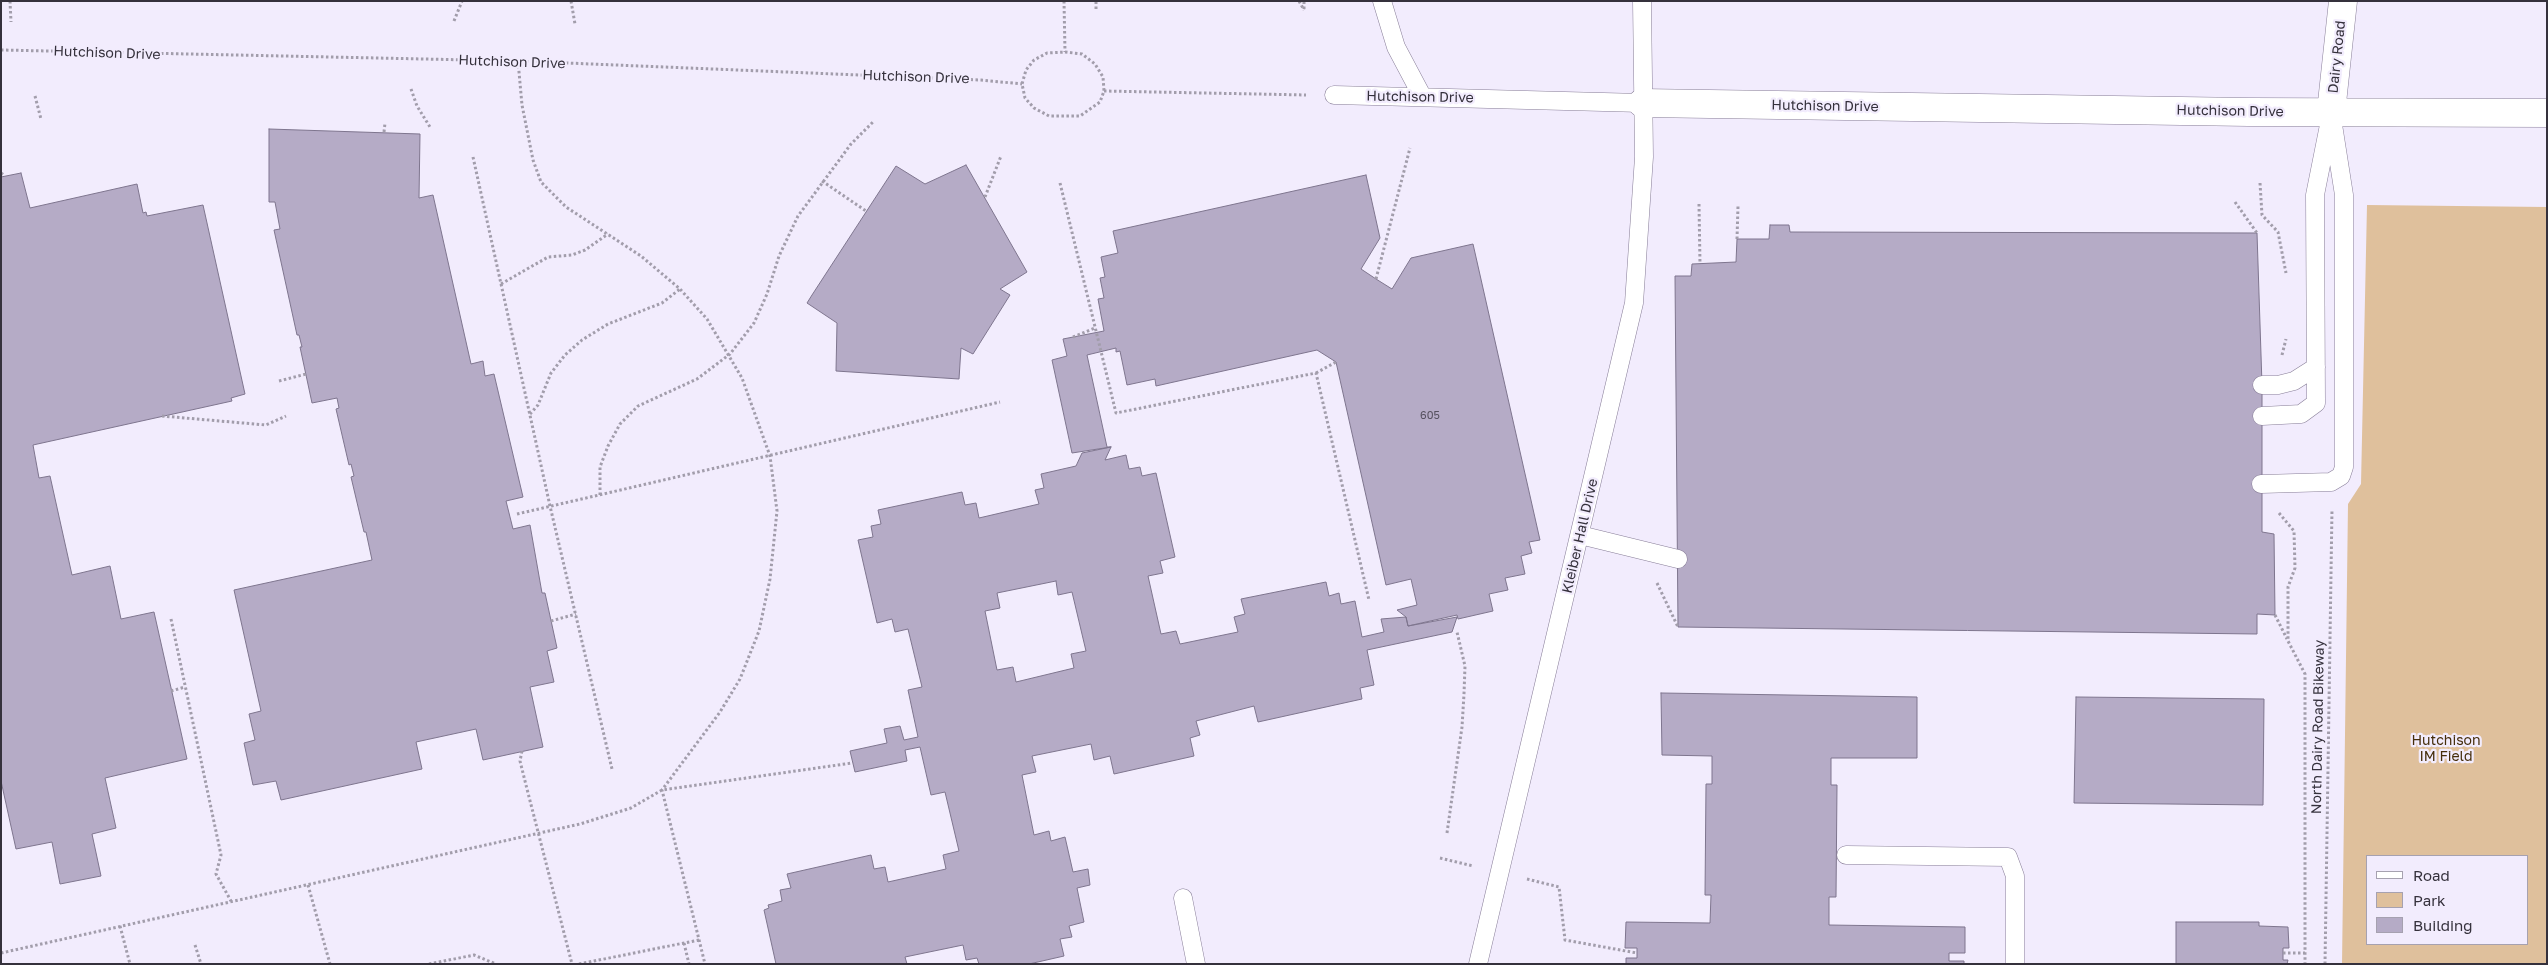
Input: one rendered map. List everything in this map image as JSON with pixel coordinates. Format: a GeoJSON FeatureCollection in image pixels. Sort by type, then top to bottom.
{"type":"FeatureCollection","features":[{"type":"Feature","properties":{"kind":"street","name":"Dairy Road"},"geometry":{"type":"LineString","coordinates":[[2332,112],[2343,1]]}},
{"type":"Feature","properties":{"kind":"street","name":"Hutchison Drive"},"geometry":{"type":"LineString","coordinates":[[1642,103],[2547,113]]}},
{"type":"Feature","properties":{"kind":"lane"},"geometry":{"type":"LineString","coordinates":[[1382,1],[1396,47],[1422,96]]}},
{"type":"Feature","properties":{"kind":"lane","name":"Kleiber Hall Drive"},"geometry":{"type":"LineString","coordinates":[[1478,964],[1634,303],[1644,157],[1642,1]]}},
{"type":"Feature","properties":{"kind":"lane","name":"Hutchison Drive"},"geometry":{"type":"LineString","coordinates":[[1334,95],[1642,103]]}},
{"type":"Feature","properties":{"kind":"lane"},"geometry":{"type":"LineString","coordinates":[[2262,416],[2301,414],[2309,410],[2316,403],[2316,195],[2332,112]]}},
{"type":"Feature","properties":{"kind":"lane"},"geometry":{"type":"LineString","coordinates":[[2269,483],[2332,482],[2341,476],[2344,467],[2344,195],[2332,112]]}},
{"type":"Feature","properties":{"kind":"lane"},"geometry":{"type":"LineString","coordinates":[[2270,385],[2294,380],[2316,367]]}},
{"type":"Feature","properties":{"kind":"lane"},"geometry":{"type":"LineString","coordinates":[[1580,535],[1678,559]]}},
{"type":"Feature","properties":{"kind":"lane"},"geometry":{"type":"LineString","coordinates":[[1846,855],[2008,857],[2015,876],[2015,964]]}},
{"type":"Feature","properties":{"kind":"lane"},"geometry":{"type":"LineString","coordinates":[[1182,898],[1196,964]]}},
{"type":"Feature","properties":{"kind":"path"},"geometry":{"type":"LineString","coordinates":[[10,1],[11,22]]}},
{"type":"Feature","properties":{"kind":"path"},"geometry":{"type":"LineString","coordinates":[[454,21],[462,1]]}},
{"type":"Feature","properties":{"kind":"path"},"geometry":{"type":"LineString","coordinates":[[572,1],[575,24]]}},
{"type":"Feature","properties":{"kind":"path"},"geometry":{"type":"LineString","coordinates":[[1064,1],[1065,52]]}},
{"type":"Feature","properties":{"kind":"path"},"geometry":{"type":"LineString","coordinates":[[1096,1],[1096,9]]}},
{"type":"Feature","properties":{"kind":"path"},"geometry":{"type":"LineString","coordinates":[[1299,1],[1304,10],[1304,1]]}},
{"type":"Feature","properties":{"kind":"path","name":"Hutchison Drive"},"geometry":{"type":"LineString","coordinates":[[1,50],[518,61],[972,80],[1022,84]]}},
{"type":"Feature","properties":{"kind":"path"},"geometry":{"type":"LineString","coordinates":[[1065,52],[1082,54],[1095,64],[1102,77],[1104,91],[1100,102],[1080,116],[1049,116],[1034,108],[1024,98],[1022,84],[1026,70],[1034,60],[1047,53],[1065,52]]}},
{"type":"Feature","properties":{"kind":"path"},"geometry":{"type":"LineString","coordinates":[[518,61],[524,114],[533,160],[541,182],[566,207],[641,256],[680,289],[707,319],[730,354],[757,414],[770,456],[777,511],[770,579],[759,630],[735,688],[715,719],[662,790]]}},
{"type":"Feature","properties":{"kind":"path"},"geometry":{"type":"LineString","coordinates":[[411,89],[417,106],[430,127]]}},
{"type":"Feature","properties":{"kind":"path"},"geometry":{"type":"LineString","coordinates":[[1104,91],[1334,95]]}},
{"type":"Feature","properties":{"kind":"path"},"geometry":{"type":"LineString","coordinates":[[35,96],[41,120]]}},
{"type":"Feature","properties":{"kind":"path"},"geometry":{"type":"LineString","coordinates":[[384,132],[385,122]]}},
{"type":"Feature","properties":{"kind":"path"},"geometry":{"type":"LineString","coordinates":[[600,495],[600,467],[608,446],[620,424],[638,406],[697,379],[730,354],[754,323],[798,216],[822,180],[851,144],[873,122]]}},
{"type":"Feature","properties":{"kind":"path"},"geometry":{"type":"LineString","coordinates":[[1376,279],[1410,148]]}},
{"type":"Feature","properties":{"kind":"path"},"geometry":{"type":"LineString","coordinates":[[985,197],[1001,156]]}},
{"type":"Feature","properties":{"kind":"path"},"geometry":{"type":"LineString","coordinates":[[473,157],[550,506],[612,769]]}},
{"type":"Feature","properties":{"kind":"path"},"geometry":{"type":"LineString","coordinates":[[1,173],[4,176]]}},
{"type":"Feature","properties":{"kind":"path"},"geometry":{"type":"LineString","coordinates":[[822,180],[866,211]]}},
{"type":"Feature","properties":{"kind":"path"},"geometry":{"type":"LineString","coordinates":[[1060,183],[1116,413],[1316,373],[1336,362]]}},
{"type":"Feature","properties":{"kind":"path"},"geometry":{"type":"LineString","coordinates":[[2260,183],[2262,215],[2278,232],[2284,271],[2288,277]]}},
{"type":"Feature","properties":{"kind":"path"},"geometry":{"type":"LineString","coordinates":[[2236,202],[2257,233]]}},
{"type":"Feature","properties":{"kind":"path"},"geometry":{"type":"LineString","coordinates":[[1699,204],[1700,264]]}},
{"type":"Feature","properties":{"kind":"path"},"geometry":{"type":"LineString","coordinates":[[1737,239],[1738,206]]}},
{"type":"Feature","properties":{"kind":"path"},"geometry":{"type":"LineString","coordinates":[[501,284],[548,257],[572,255],[585,250],[608,234]]}},
{"type":"Feature","properties":{"kind":"path"},"geometry":{"type":"LineString","coordinates":[[530,414],[538,405],[551,373],[565,355],[582,340],[608,324],[662,303],[680,289]]}},
{"type":"Feature","properties":{"kind":"path"},"geometry":{"type":"LineString","coordinates":[[1073,337],[1095,328]]}},
{"type":"Feature","properties":{"kind":"path"},"geometry":{"type":"LineString","coordinates":[[2270,385],[2288,336]]}},
{"type":"Feature","properties":{"kind":"path"},"geometry":{"type":"LineString","coordinates":[[1316,373],[1369,600]]}},
{"type":"Feature","properties":{"kind":"path"},"geometry":{"type":"LineString","coordinates":[[279,380],[306,374]]}},
{"type":"Feature","properties":{"kind":"path"},"geometry":{"type":"LineString","coordinates":[[517,514],[1000,402]]}},
{"type":"Feature","properties":{"kind":"path"},"geometry":{"type":"LineString","coordinates":[[162,416],[266,425],[286,416]]}},
{"type":"Feature","properties":{"kind":"path"},"geometry":{"type":"LineString","coordinates":[[2269,483],[2278,511],[2294,531],[2295,568],[2288,587],[2288,641]]}},
{"type":"Feature","properties":{"kind":"path","name":"North Dairy Road Bikeway"},"geometry":{"type":"LineString","coordinates":[[2325,964],[2332,506]]}},
{"type":"Feature","properties":{"kind":"path"},"geometry":{"type":"LineString","coordinates":[[1642,550],[1678,628]]}},
{"type":"Feature","properties":{"kind":"path"},"geometry":{"type":"LineString","coordinates":[[551,621],[576,614]]}},
{"type":"Feature","properties":{"kind":"path"},"geometry":{"type":"LineString","coordinates":[[2275,615],[2305,674],[2305,964]]}},
{"type":"Feature","properties":{"kind":"path"},"geometry":{"type":"LineString","coordinates":[[171,619],[221,855],[216,874],[231,902]]}},
{"type":"Feature","properties":{"kind":"path"},"geometry":{"type":"LineString","coordinates":[[1447,833],[1462,727],[1464,694],[1465,666],[1457,632]]}},
{"type":"Feature","properties":{"kind":"path"},"geometry":{"type":"LineString","coordinates":[[171,691],[185,687]]}},
{"type":"Feature","properties":{"kind":"path"},"geometry":{"type":"LineString","coordinates":[[522,751],[520,761],[572,964]]}},
{"type":"Feature","properties":{"kind":"path"},"geometry":{"type":"LineString","coordinates":[[1,953],[538,834],[631,808],[662,790],[852,763]]}},
{"type":"Feature","properties":{"kind":"path"},"geometry":{"type":"LineString","coordinates":[[662,790],[705,964]]}},
{"type":"Feature","properties":{"kind":"path"},"geometry":{"type":"LineString","coordinates":[[1440,858],[1559,887],[1565,940],[1637,953]]}},
{"type":"Feature","properties":{"kind":"path"},"geometry":{"type":"LineString","coordinates":[[308,885],[330,964]]}},
{"type":"Feature","properties":{"kind":"path"},"geometry":{"type":"LineString","coordinates":[[120,926],[130,964]]}},
{"type":"Feature","properties":{"kind":"path"},"geometry":{"type":"LineString","coordinates":[[579,964],[699,940]]}},
{"type":"Feature","properties":{"kind":"path"},"geometry":{"type":"LineString","coordinates":[[684,943],[689,964]]}},
{"type":"Feature","properties":{"kind":"path"},"geometry":{"type":"LineString","coordinates":[[195,945],[201,964]]}},
{"type":"Feature","properties":{"kind":"path"},"geometry":{"type":"LineString","coordinates":[[2282,953],[2305,953]]}},
{"type":"Feature","properties":{"kind":"path"},"geometry":{"type":"LineString","coordinates":[[429,964],[474,955],[496,964]]}},
{"type":"Feature","properties":{"kind":"green space","name":"Hutchison IM Field"},"geometry":{"type":"Polygon","coordinates":[[[2367,205],[2547,207],[2547,964],[2342,964],[2348,504],[2361,484],[2367,205]]]}},
{"type":"Feature","properties":{"kind":"building"},"geometry":{"type":"Polygon","coordinates":[[[269,129],[420,134],[419,198],[433,195],[471,364],[483,361],[485,376],[494,374],[523,497],[506,501],[513,529],[530,525],[542,593],[545,593],[557,648],[547,651],[554,682],[530,687],[543,747],[483,760],[476,729],[416,742],[422,769],[281,800],[276,781],[253,785],[244,743],[255,740],[249,714],[261,711],[234,590],[372,560],[351,477],[354,476],[351,464],[349,465],[336,409],[339,408],[337,398],[312,403],[300,347],[302,347],[299,335],[297,335],[274,230],[280,229],[275,202],[269,202],[269,129]]]}},
{"type":"Feature","properties":{"kind":"building"},"geometry":{"type":"Polygon","coordinates":[[[966,165],[1027,272],[1000,289],[1010,295],[973,354],[961,348],[959,379],[836,371],[837,323],[807,303],[812,295],[896,166],[925,184],[966,165]]]}},
{"type":"Feature","properties":{"kind":"building"},"geometry":{"type":"Polygon","coordinates":[[[21,173],[30,208],[137,184],[143,213],[146,212],[147,216],[203,205],[245,394],[231,398],[232,401],[33,445],[39,478],[50,476],[72,575],[110,566],[121,619],[154,612],[187,759],[105,778],[116,828],[92,834],[101,876],[60,884],[52,842],[16,849],[1,781],[1,177],[21,173]]]}},
{"type":"Feature","properties":{"kind":"building"},"geometry":{"type":"Polygon","coordinates":[[[1366,175],[1380,238],[1361,269],[1376,279],[1392,289],[1411,258],[1473,244],[1540,540],[1529,542],[1532,553],[1521,556],[1525,574],[1505,578],[1508,590],[1489,594],[1493,611],[1458,619],[1457,615],[1408,626],[1406,617],[1397,610],[1417,605],[1411,579],[1386,585],[1336,362],[1317,350],[1156,386],[1155,379],[1127,385],[1120,351],[1116,352],[1116,348],[1087,355],[1107,447],[1111,447],[1072,453],[1052,360],[1067,356],[1063,339],[1104,331],[1098,299],[1104,298],[1100,278],[1105,277],[1101,257],[1118,253],[1113,231],[1366,175]]]}},
{"type":"Feature","properties":{"kind":"building"},"geometry":{"type":"Polygon","coordinates":[[[1770,225],[1789,225],[1790,232],[2257,233],[2262,385],[2262,532],[2274,534],[2275,615],[2257,614],[2257,634],[1678,627],[1675,276],[1691,276],[1692,264],[1736,262],[1737,239],[1769,239],[1770,225]]]}},
{"type":"Feature","properties":{"kind":"building"},"geometry":{"type":"Polygon","coordinates":[[[1111,447],[1105,460],[1126,455],[1129,469],[1140,467],[1142,476],[1156,473],[1175,557],[1160,561],[1163,573],[1148,576],[1161,634],[1176,631],[1180,644],[1238,632],[1234,617],[1245,614],[1241,599],[1326,582],[1329,596],[1339,593],[1341,604],[1355,601],[1362,637],[1384,632],[1381,619],[1406,617],[1408,626],[1457,617],[1452,632],[1367,650],[1374,685],[1360,688],[1362,699],[1258,722],[1254,706],[1196,721],[1200,735],[1190,738],[1194,756],[1114,774],[1110,756],[1094,760],[1091,744],[1032,756],[1036,772],[1022,775],[1034,835],[1049,831],[1051,841],[1065,837],[1073,872],[1088,869],[1090,885],[1077,888],[1084,922],[1069,926],[1072,937],[1060,939],[1064,956],[1029,964],[979,964],[977,958],[966,960],[963,945],[905,957],[907,964],[776,964],[764,910],[769,908],[768,905],[782,901],[780,890],[791,888],[787,874],[871,855],[874,869],[885,867],[888,882],[946,869],[943,855],[959,851],[945,792],[931,795],[920,747],[905,750],[907,761],[855,772],[850,751],[887,743],[884,729],[900,726],[904,740],[918,737],[908,690],[922,687],[908,629],[895,632],[892,619],[877,623],[858,540],[873,537],[871,526],[881,524],[878,510],[962,492],[965,505],[976,503],[979,518],[1039,504],[1035,490],[1044,488],[1041,474],[1076,466],[1082,453],[1111,447]],[[1056,581],[997,593],[1000,608],[985,611],[997,670],[1013,667],[1016,682],[1074,668],[1071,654],[1086,651],[1072,592],[1058,595],[1056,581]]]}},
{"type":"Feature","properties":{"kind":"building"},"geometry":{"type":"Polygon","coordinates":[[[1661,693],[1917,697],[1917,758],[1831,758],[1831,785],[1837,785],[1836,897],[1829,897],[1829,925],[1965,927],[1965,953],[1949,953],[1949,961],[1964,961],[1964,964],[1626,964],[1626,958],[1637,958],[1637,948],[1625,948],[1626,922],[1710,923],[1711,895],[1705,895],[1706,784],[1712,784],[1712,756],[1662,755],[1661,693]]]}},
{"type":"Feature","properties":{"kind":"building"},"geometry":{"type":"Polygon","coordinates":[[[2076,697],[2264,699],[2263,805],[2074,803],[2076,697]]]}},
{"type":"Feature","properties":{"kind":"building"},"geometry":{"type":"Polygon","coordinates":[[[2176,922],[2259,922],[2259,926],[2288,927],[2289,948],[2283,948],[2283,960],[2288,960],[2287,964],[2176,964],[2176,922]]]}}]}
